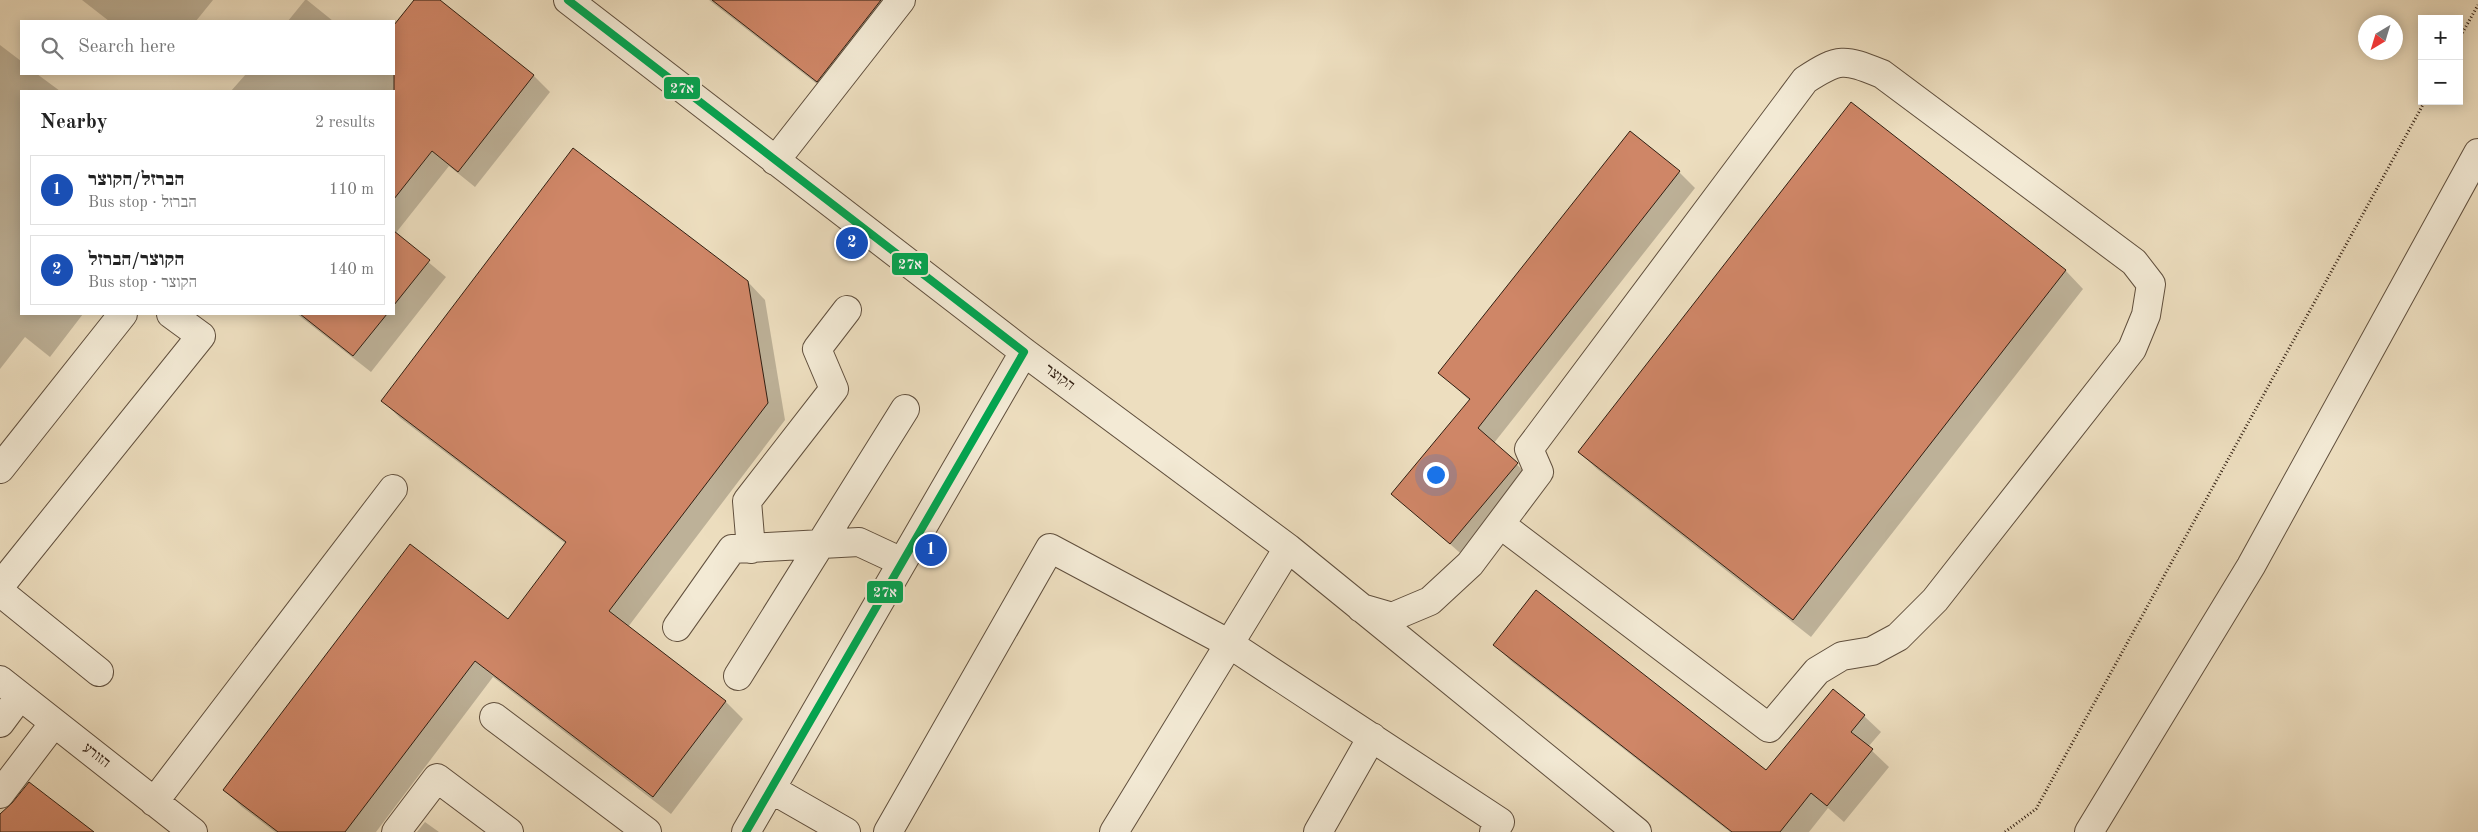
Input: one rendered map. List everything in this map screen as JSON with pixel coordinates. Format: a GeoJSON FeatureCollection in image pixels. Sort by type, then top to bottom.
{"type":"FeatureCollection","features":[{"type":"Feature","properties":{"kind":"street"},"geometry":{"type":"LineString","coordinates":[[775,161],[901,0]]}},
{"type":"Feature","properties":{"kind":"street","name":"הקוצר"},"geometry":{"type":"LineString","coordinates":[[575,1],[775,161],[1024,352],[1288,548],[1637,832]]}},
{"type":"Feature","properties":{"kind":"street"},"geometry":{"type":"LineString","coordinates":[[1361,608],[1392,617],[1430,601],[1470,564],[1500,524],[1539,472],[1529,449],[1805,80],[1830,64],[1854,63],[1882,74],[2134,262],[2151,284],[2146,315],[2132,349],[1935,600],[1898,637],[1872,651],[1842,656],[1817,671],[1769,728],[1500,524]]}},
{"type":"Feature","properties":{"kind":"street"},"geometry":{"type":"LineString","coordinates":[[2089,832],[2251,566],[2478,154]]}},
{"type":"Feature","properties":{"kind":"street"},"geometry":{"type":"LineString","coordinates":[[751,549],[747,501],[834,389],[817,349],[847,310]]}},
{"type":"Feature","properties":{"kind":"street"},"geometry":{"type":"LineString","coordinates":[[0,469],[122,315]]}},
{"type":"Feature","properties":{"kind":"street"},"geometry":{"type":"LineString","coordinates":[[0,586],[201,336],[172,315]]}},
{"type":"Feature","properties":{"kind":"street"},"geometry":{"type":"LineString","coordinates":[[746,832],[1024,352]]}},
{"type":"Feature","properties":{"kind":"street"},"geometry":{"type":"LineString","coordinates":[[738,676],[905,409]]}},
{"type":"Feature","properties":{"kind":"street"},"geometry":{"type":"LineString","coordinates":[[154,802],[393,488]]}},
{"type":"Feature","properties":{"kind":"street"},"geometry":{"type":"LineString","coordinates":[[677,627],[732,549],[859,542],[902,562]]}},
{"type":"Feature","properties":{"kind":"street"},"geometry":{"type":"LineString","coordinates":[[888,832],[1050,548],[1228,643],[1500,822],[1494,832]]}},
{"type":"Feature","properties":{"kind":"street"},"geometry":{"type":"LineString","coordinates":[[1114,832],[1228,643],[1288,548]]}},
{"type":"Feature","properties":{"kind":"street"},"geometry":{"type":"LineString","coordinates":[[0,592],[99,672]]}},
{"type":"Feature","properties":{"kind":"street"},"geometry":{"type":"LineString","coordinates":[[0,722],[10,688]]}},
{"type":"Feature","properties":{"kind":"street","name":"הזורע"},"geometry":{"type":"LineString","coordinates":[[10,688],[193,832]]}},
{"type":"Feature","properties":{"kind":"street"},"geometry":{"type":"LineString","coordinates":[[494,717],[647,832]]}},
{"type":"Feature","properties":{"kind":"street"},"geometry":{"type":"LineString","coordinates":[[0,794],[54,723]]}},
{"type":"Feature","properties":{"kind":"street"},"geometry":{"type":"LineString","coordinates":[[1318,832],[1372,737]]}},
{"type":"Feature","properties":{"kind":"street"},"geometry":{"type":"LineString","coordinates":[[396,832],[438,778],[509,832]]}},
{"type":"Feature","properties":{"kind":"street"},"geometry":{"type":"LineString","coordinates":[[770,789],[846,832]]}},
{"type":"Feature","properties":{"kind":"path"},"geometry":{"type":"LineString","coordinates":[[2463,32],[2478,5]]}},
{"type":"Feature","properties":{"kind":"path"},"geometry":{"type":"LineString","coordinates":[[2005,832],[2036,809],[2423,105]]}},
{"type":"Feature","properties":{"kind":"building"},"geometry":{"type":"Polygon","coordinates":[[[414,0],[440,0],[534,75],[458,172],[432,151],[395,198],[394,75],[395,24],[414,0]]]}},
{"type":"Feature","properties":{"kind":"building"},"geometry":{"type":"Polygon","coordinates":[[[712,0],[881,0],[817,82],[712,0]]]}},
{"type":"Feature","properties":{"kind":"building"},"geometry":{"type":"Polygon","coordinates":[[[1851,102],[2066,270],[1793,620],[1578,452],[1851,102]]]}},
{"type":"Feature","properties":{"kind":"building"},"geometry":{"type":"Polygon","coordinates":[[[1630,131],[1680,171],[1478,428],[1518,463],[1450,544],[1391,494],[1470,399],[1438,373],[1630,131]]]}},
{"type":"Feature","properties":{"kind":"building"},"geometry":{"type":"Polygon","coordinates":[[[573,148],[748,281],[768,403],[609,611],[726,701],[653,797],[475,661],[345,832],[278,832],[223,790],[410,544],[508,619],[566,542],[381,401],[573,148]]]}},
{"type":"Feature","properties":{"kind":"building"},"geometry":{"type":"Polygon","coordinates":[[[395,232],[430,260],[395,304],[395,232]]]}},
{"type":"Feature","properties":{"kind":"building"},"geometry":{"type":"Polygon","coordinates":[[[301,315],[386,315],[353,356],[301,315]]]}},
{"type":"Feature","properties":{"kind":"building"},"geometry":{"type":"Polygon","coordinates":[[[1536,590],[1766,770],[1833,689],[1865,715],[1851,732],[1873,749],[1827,806],[1811,793],[1780,832],[1732,832],[1493,645],[1536,590]]]}},
{"type":"Feature","properties":{"kind":"building"},"geometry":{"type":"Polygon","coordinates":[[[29,782],[94,832],[0,832],[0,814],[12,803],[29,782]]]}},
{"type":"Feature","properties":{"kind":"transit line","name":"27א"},"geometry":{"type":"LineString","coordinates":[[568,0],[1024,352]]}},
{"type":"Feature","properties":{"kind":"transit line","name":"27א"},"geometry":{"type":"LineString","coordinates":[[746,832],[1024,352]]}},
{"type":"Feature","properties":{"kind":"place","name":"הקוצר/הברזל"},"geometry":{"type":"Point","coordinates":[852,243]}},
{"type":"Feature","properties":{"kind":"place","name":"הברזל/הקוצר"},"geometry":{"type":"Point","coordinates":[931,550]}}]}
